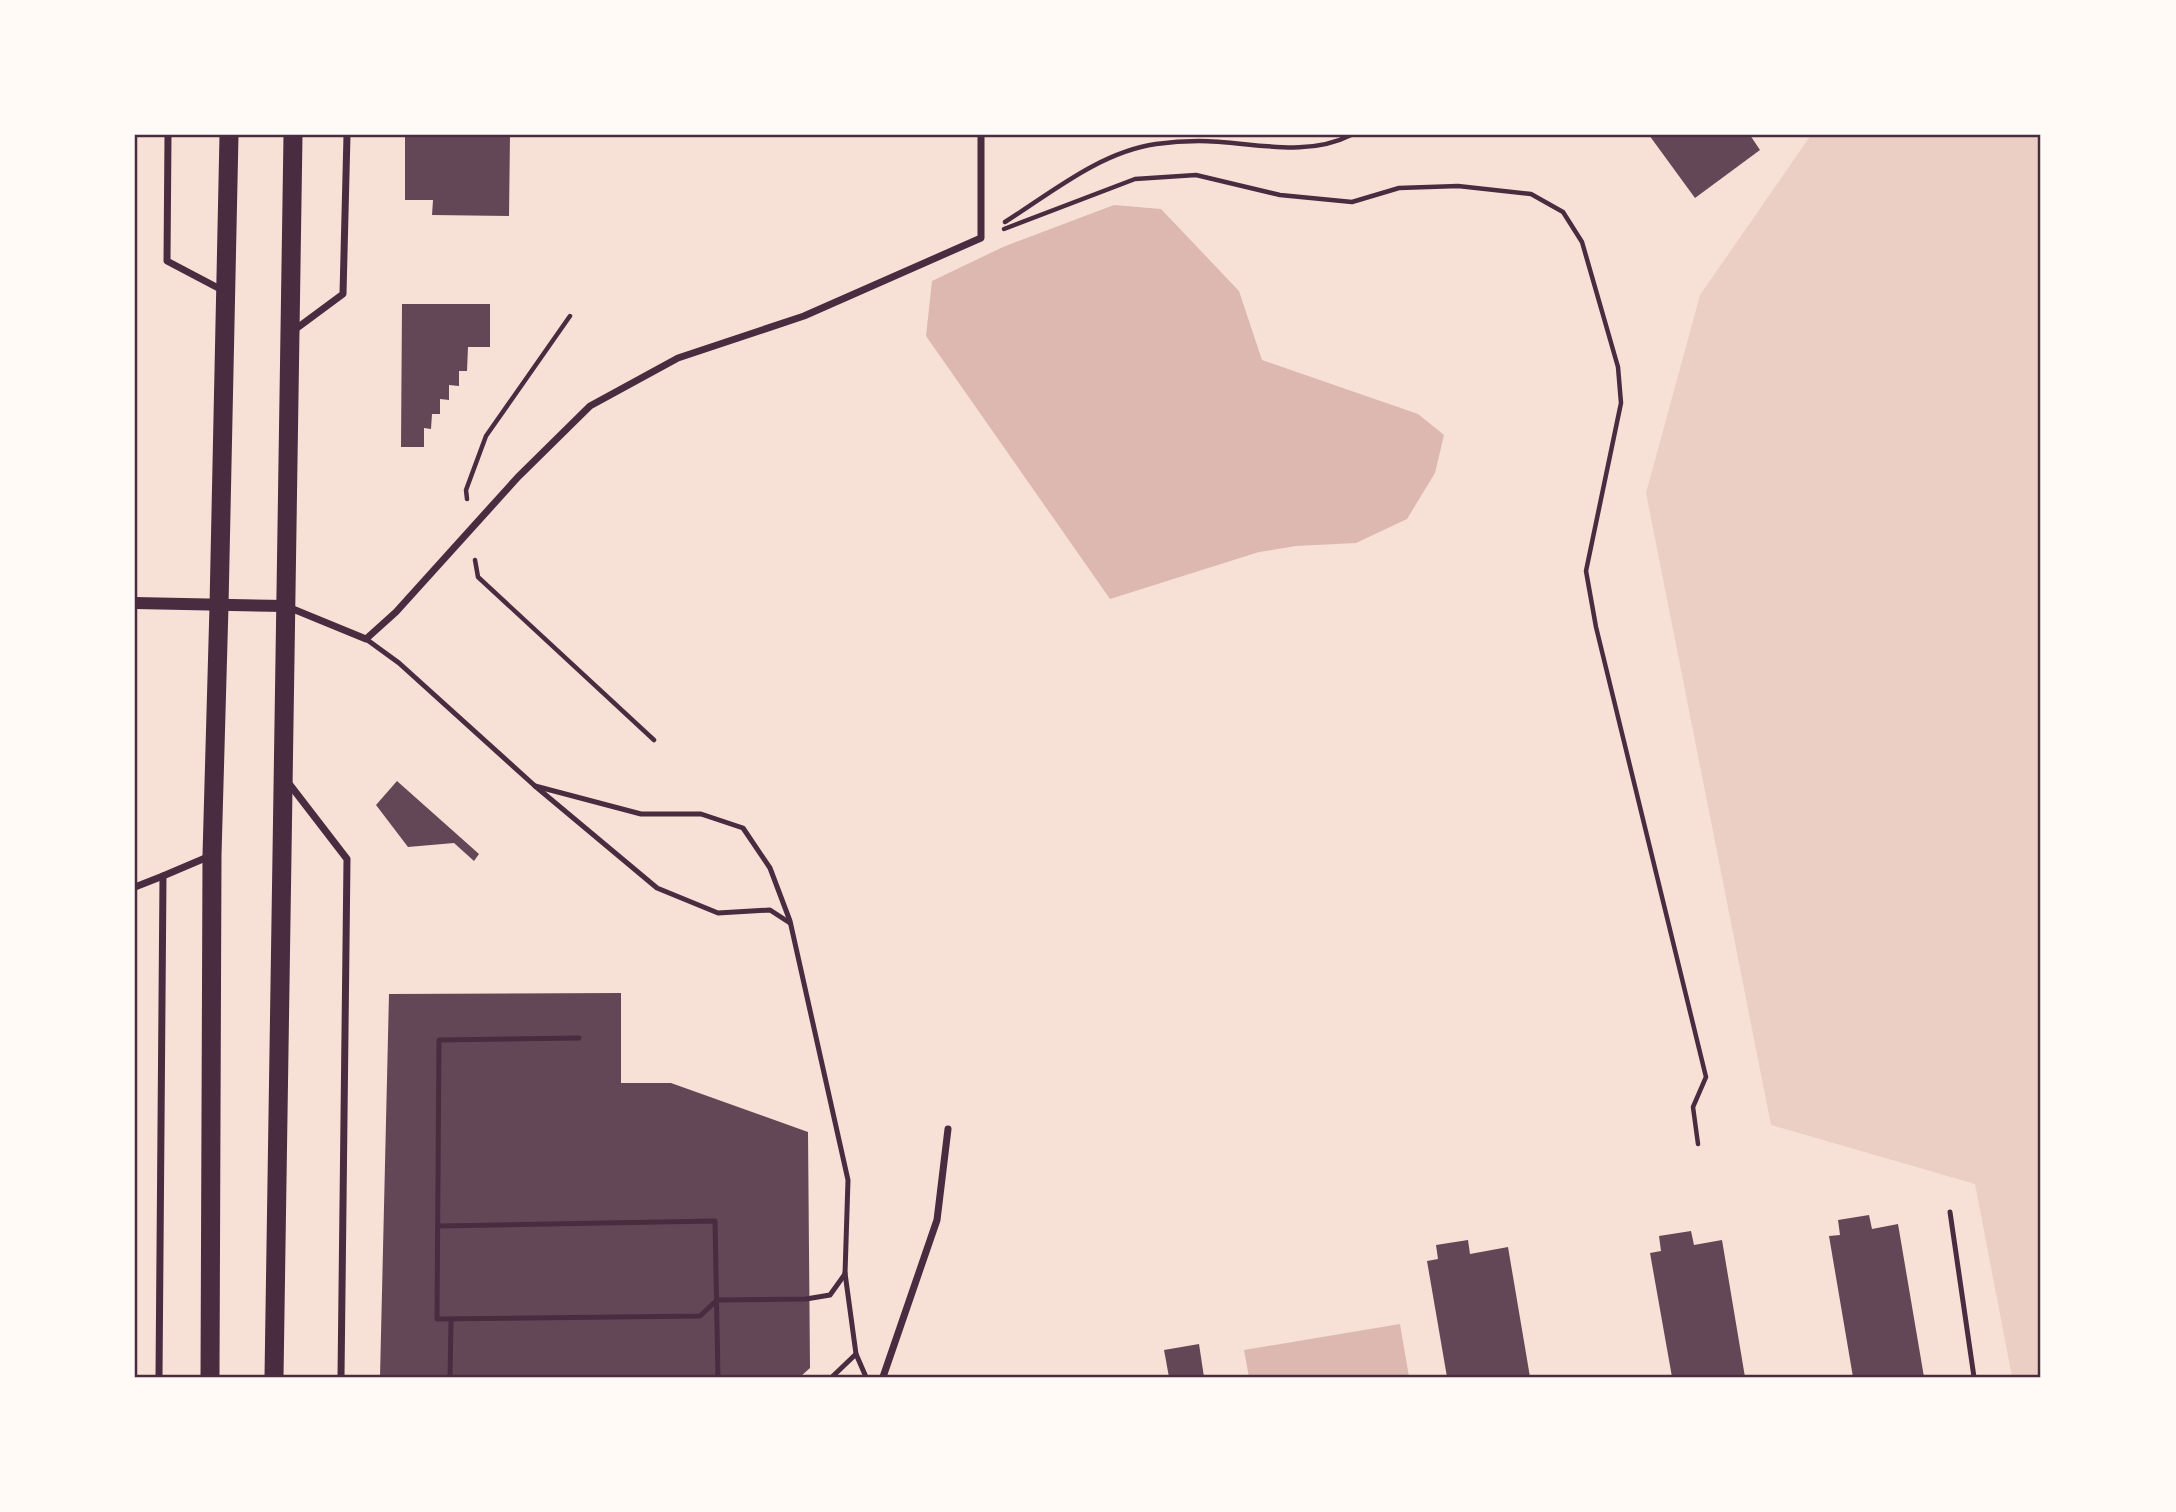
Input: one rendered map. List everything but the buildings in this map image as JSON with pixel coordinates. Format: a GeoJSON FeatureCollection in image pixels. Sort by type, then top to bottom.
{"type":"FeatureCollection","features":[{"type":"Feature","properties":{"kind":"highway"},"geometry":{"type":"LineString","coordinates":[[210,1377],[212,855],[229,135]]}},
{"type":"Feature","properties":{"kind":"highway"},"geometry":{"type":"LineString","coordinates":[[274,1377],[293,135]]}},
{"type":"Feature","properties":{"kind":"street"},"geometry":{"type":"LineString","coordinates":[[168,135],[167,261],[226,292]]}},
{"type":"Feature","properties":{"kind":"street"},"geometry":{"type":"LineString","coordinates":[[290,334],[343,294],[347,135]]}},
{"type":"Feature","properties":{"kind":"street"},"geometry":{"type":"LineString","coordinates":[[135,603],[285,606],[366,639],[396,612],[517,477],[590,406],[678,358],[804,316],[981,238],[981,135]]}},
{"type":"Feature","properties":{"kind":"street"},"geometry":{"type":"LineString","coordinates":[[282,775],[347,859],[341,1377]]}},
{"type":"Feature","properties":{"kind":"street"},"geometry":{"type":"LineString","coordinates":[[135,887],[212,855]]}},
{"type":"Feature","properties":{"kind":"street"},"geometry":{"type":"LineString","coordinates":[[159,1377],[163,876]]}},
{"type":"Feature","properties":{"kind":"street"},"geometry":{"type":"LineString","coordinates":[[883,1377],[937,1220],[948,1129]]}},
{"type":"Feature","properties":{"kind":"lane"},"geometry":{"type":"LineString","coordinates":[[366,639],[399,663],[535,786],[657,888],[718,913],[770,910],[790,921]]}},
{"type":"Feature","properties":{"kind":"lane"},"geometry":{"type":"LineString","coordinates":[[535,786],[641,814],[701,814],[743,828],[770,868],[790,921],[848,1180],[845,1274],[856,1354],[866,1377]]}},
{"type":"Feature","properties":{"kind":"lane"},"geometry":{"type":"LineString","coordinates":[[579,1038],[439,1040],[438,1319],[700,1316],[716,1300],[806,1299],[830,1295],[845,1274]]}},
{"type":"Feature","properties":{"kind":"lane"},"geometry":{"type":"LineString","coordinates":[[1950,1212],[1974,1377]]}},
{"type":"Feature","properties":{"kind":"lane"},"geometry":{"type":"LineString","coordinates":[[438,1226],[715,1221],[718,1377]]}},
{"type":"Feature","properties":{"kind":"lane"},"geometry":{"type":"LineString","coordinates":[[450,1377],[451,1320]]}},
{"type":"Feature","properties":{"kind":"lane"},"geometry":{"type":"LineString","coordinates":[[832,1377],[856,1354]]}},
{"type":"Feature","properties":{"kind":"path"},"geometry":{"type":"LineString","coordinates":[[981,238],[1107,159],[1153,145],[1199,141],[1302,148],[1340,141],[1352,135]]}},
{"type":"Feature","properties":{"kind":"path"},"geometry":{"type":"LineString","coordinates":[[981,238],[1135,178],[1196,175],[1280,195],[1352,202],[1399,188],[1458,186],[1531,194],[1563,212],[1582,242],[1618,367],[1621,403],[1586,571],[1599,640],[1706,1077],[1693,1107],[1698,1144]]}},
{"type":"Feature","properties":{"kind":"path"},"geometry":{"type":"LineString","coordinates":[[570,316],[486,436],[466,490],[469,531],[478,577],[654,740]]}},
{"type":"Feature","properties":{"kind":"shaded area"},"geometry":{"type":"Polygon","coordinates":[[[1811,135],[2041,135],[2041,1377],[2012,1377],[1975,1184],[1771,1125],[1646,493],[1700,295],[1811,135]]]}},
{"type":"Feature","properties":{"kind":"shaded area"},"geometry":{"type":"Polygon","coordinates":[[[1114,205],[1161,209],[1239,291],[1262,360],[1418,414],[1444,435],[1435,473],[1407,519],[1356,543],[1296,546],[1259,552],[1110,599],[926,336],[932,281],[1003,247],[1114,205]]]}},
{"type":"Feature","properties":{"kind":"shaded area"},"geometry":{"type":"Polygon","coordinates":[[[1400,1324],[1409,1377],[1249,1377],[1244,1350],[1400,1324]]]}}]}
